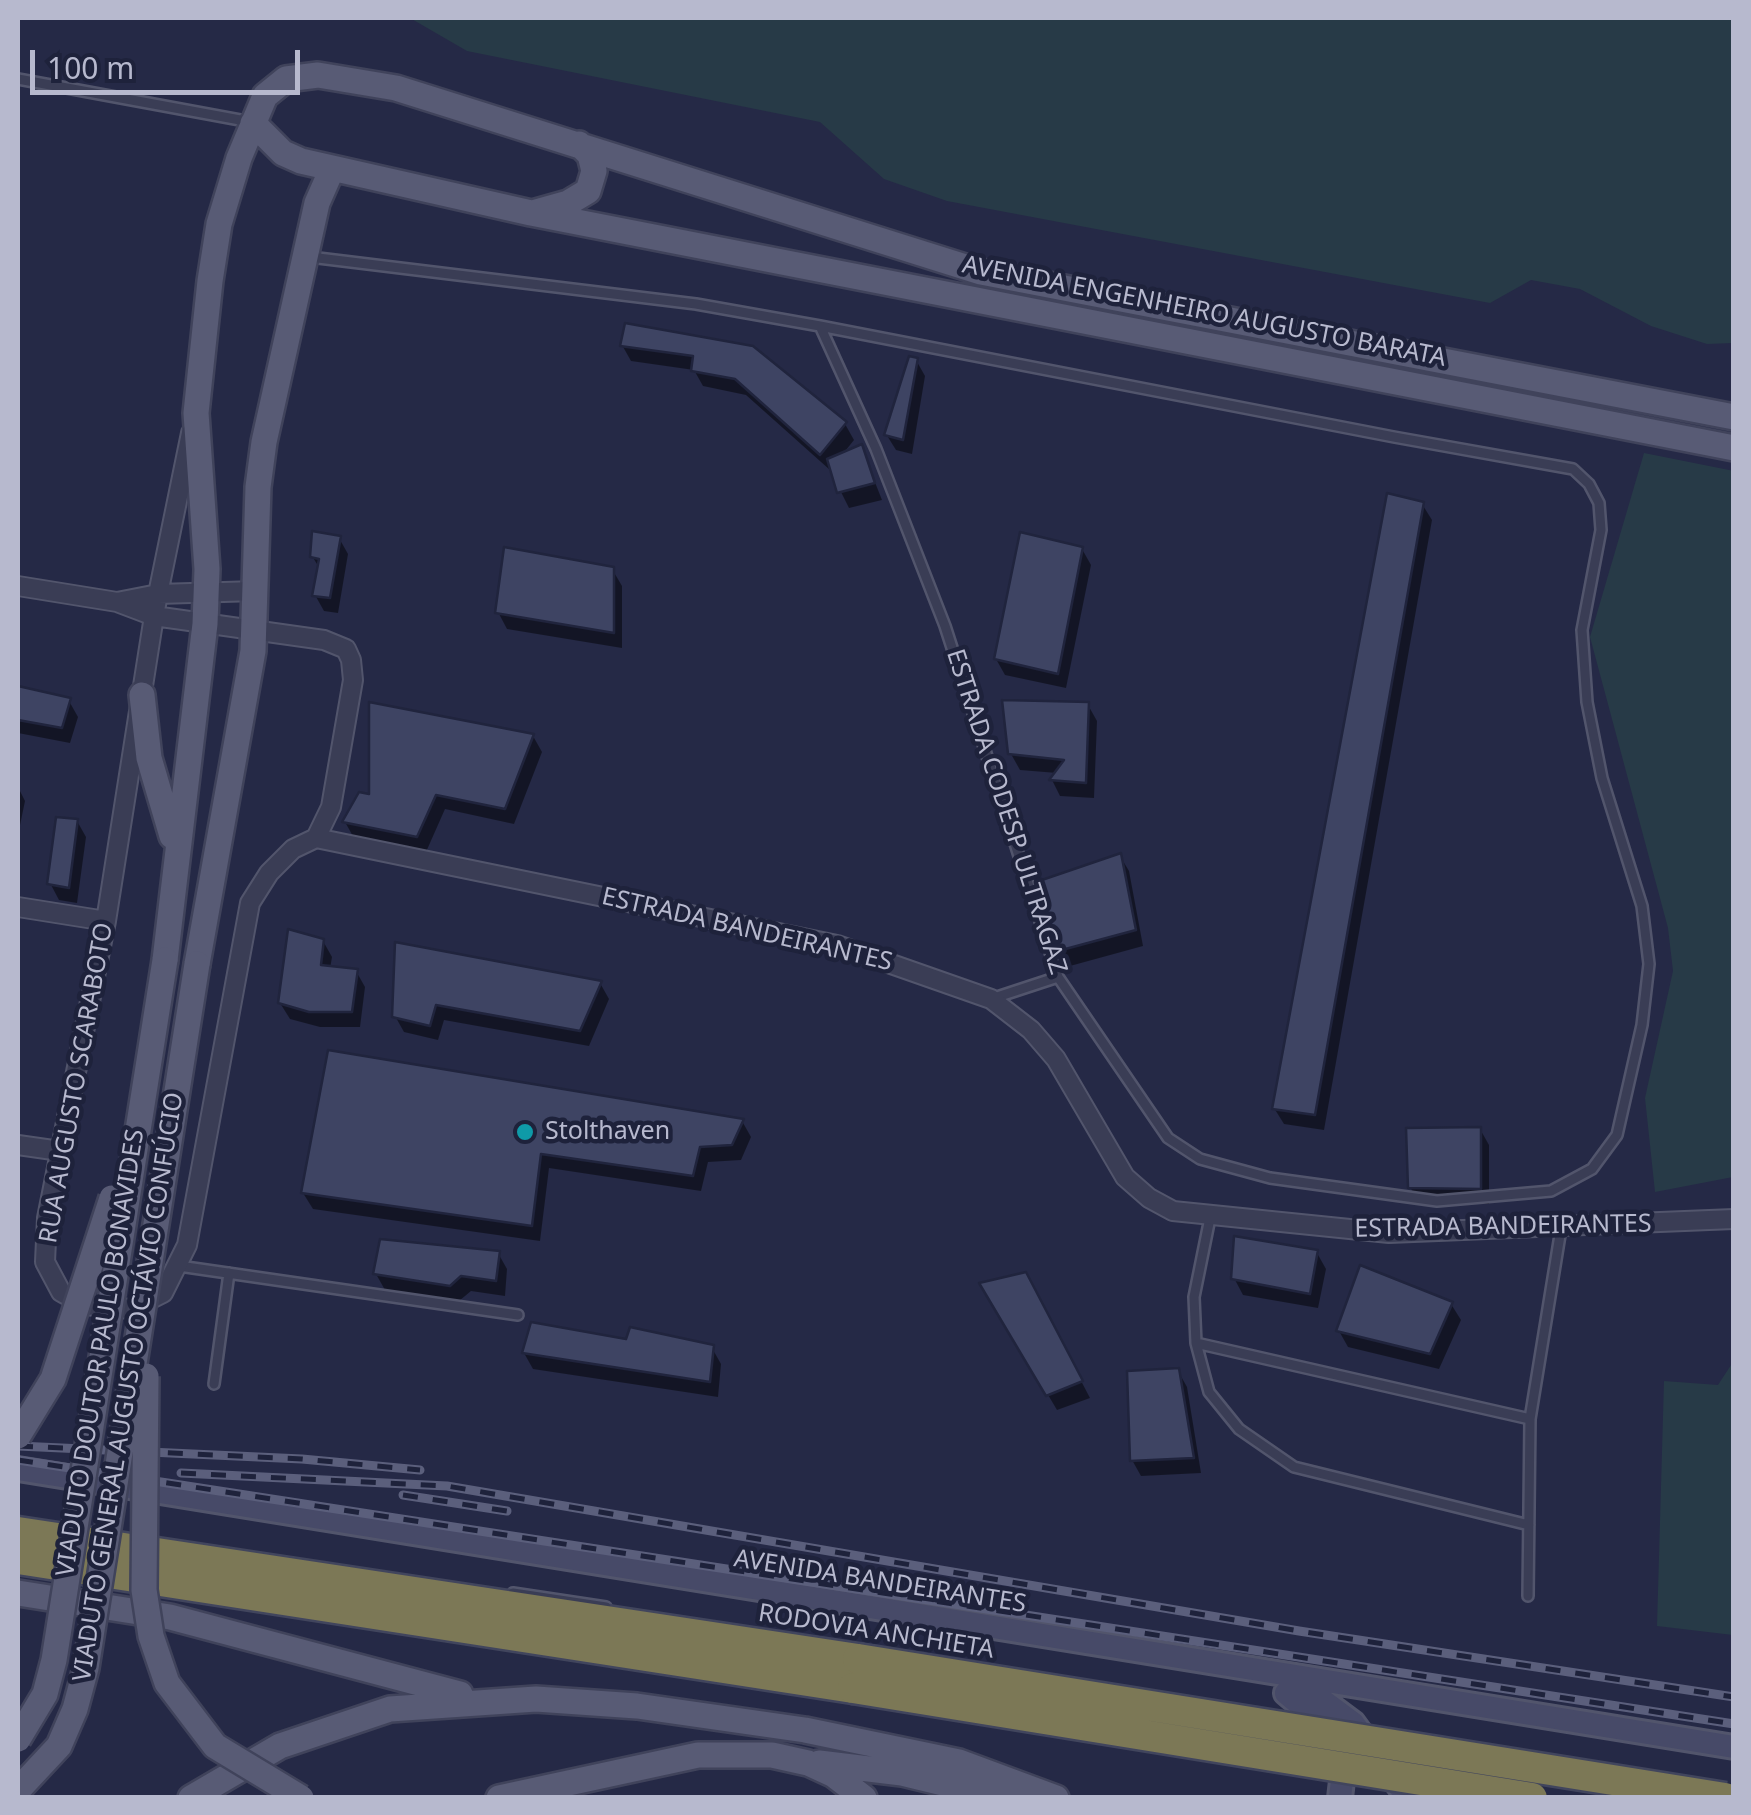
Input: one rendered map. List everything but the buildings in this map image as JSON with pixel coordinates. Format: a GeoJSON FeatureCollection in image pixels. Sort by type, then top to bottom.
{"type":"FeatureCollection","features":[{"type":"Feature","properties":{"kind":"highway","name":"RODOVIA ANCHIETA"},"geometry":{"type":"LineString","coordinates":[[18,1532],[679,1633],[856,1674],[1532,1798]]}},
{"type":"Feature","properties":{"kind":"highway","name":"RODOVIA ANCHIETA"},"geometry":{"type":"LineString","coordinates":[[18,1559],[1725,1798]]}},
{"type":"Feature","properties":{"kind":"main road","name":"RUA AUGUSTO SCARABOTO"},"geometry":{"type":"LineString","coordinates":[[165,960],[205,624],[207,592],[196,413],[219,224],[265,96],[286,79],[301,75],[336,78]]}},
{"type":"Feature","properties":{"kind":"main road","name":"AVENIDA ENGENHEIRO AUGUSTO BARATA"},"geometry":{"type":"LineString","coordinates":[[336,78],[396,88],[980,272],[1734,417]]}},
{"type":"Feature","properties":{"kind":"main road","name":"AVENIDA ENGENHEIRO AUGUSTO BARATA"},"geometry":{"type":"LineString","coordinates":[[254,122],[283,152],[332,169],[532,214],[1734,448]]}},
{"type":"Feature","properties":{"kind":"main road"},"geometry":{"type":"LineString","coordinates":[[532,214],[568,204],[588,191],[594,171],[590,155],[579,144]]}},
{"type":"Feature","properties":{"kind":"main road"},"geometry":{"type":"LineString","coordinates":[[255,629],[258,487],[264,442],[317,202],[332,169]]}},
{"type":"Feature","properties":{"kind":"main road","name":"VIADUTO GENERAL AUGUSTO OCTÁVIO CONFÚCIO"},"geometry":{"type":"LineString","coordinates":[[18,1790],[58,1746],[76,1709],[86,1668],[197,964],[255,629]]}},
{"type":"Feature","properties":{"kind":"main road"},"geometry":{"type":"LineString","coordinates":[[142,695],[149,758],[168,810],[175,866]]}},
{"type":"Feature","properties":{"kind":"main road","name":"VIADUTO DOUTOR PAULO BONAVIDES"},"geometry":{"type":"LineString","coordinates":[[18,1739],[45,1694],[54,1660],[135,1127],[165,960]]}},
{"type":"Feature","properties":{"kind":"main road"},"geometry":{"type":"LineString","coordinates":[[18,1436],[53,1379],[135,1127]]}},
{"type":"Feature","properties":{"kind":"main road"},"geometry":{"type":"LineString","coordinates":[[147,1290],[144,1590],[150,1636],[167,1683],[215,1746],[301,1798]]}},
{"type":"Feature","properties":{"kind":"main road","name":"AVENIDA BANDEIRANTES"},"geometry":{"type":"LineString","coordinates":[[18,1470],[1734,1747]]}},
{"type":"Feature","properties":{"kind":"main road"},"geometry":{"type":"LineString","coordinates":[[18,1593],[170,1617],[484,1700]]}},
{"type":"Feature","properties":{"kind":"main road"},"geometry":{"type":"LineString","coordinates":[[1255,1672],[1322,1723],[1338,1749],[1343,1772],[1340,1798]]}},
{"type":"Feature","properties":{"kind":"main road"},"geometry":{"type":"LineString","coordinates":[[1255,1672],[1335,1708],[1353,1724],[1408,1798]]}},
{"type":"Feature","properties":{"kind":"main road"},"geometry":{"type":"LineString","coordinates":[[191,1798],[280,1746],[390,1709],[484,1700],[637,1706],[754,1720],[958,1762],[1056,1798]]}},
{"type":"Feature","properties":{"kind":"main road"},"geometry":{"type":"LineString","coordinates":[[499,1798],[698,1754],[772,1755],[902,1773],[1006,1798]]}},
{"type":"Feature","properties":{"kind":"main road"},"geometry":{"type":"LineString","coordinates":[[808,1763],[834,1775],[864,1798]]}},
{"type":"Feature","properties":{"kind":"street","name":"RUA AUGUSTO SCARABOTO"},"geometry":{"type":"LineString","coordinates":[[179,1266],[163,1292],[131,1309],[84,1305],[60,1292],[45,1262],[47,1218],[106,921],[154,616],[196,413]]}},
{"type":"Feature","properties":{"kind":"street"},"geometry":{"type":"LineString","coordinates":[[18,586],[117,602],[154,616],[324,640],[346,649],[352,680],[331,807],[316,838],[293,849],[268,872],[250,903],[220,1080],[179,1266]]}},
{"type":"Feature","properties":{"kind":"street"},"geometry":{"type":"LineString","coordinates":[[117,602],[158,594],[256,592]]}},
{"type":"Feature","properties":{"kind":"street","name":"ESTRADA BANDEIRANTES"},"geometry":{"type":"LineString","coordinates":[[316,838],[837,945],[919,970],[991,998],[1031,1030],[1056,1059],[1125,1177],[1149,1198],[1173,1211],[1210,1218],[1389,1233],[1734,1219]]}},
{"type":"Feature","properties":{"kind":"street"},"geometry":{"type":"LineString","coordinates":[[18,907],[106,921]]}},
{"type":"Feature","properties":{"kind":"street"},"geometry":{"type":"LineString","coordinates":[[18,1145],[60,1152]]}},
{"type":"Feature","properties":{"kind":"lane"},"geometry":{"type":"LineString","coordinates":[[18,79],[254,122]]}},
{"type":"Feature","properties":{"kind":"lane"},"geometry":{"type":"LineString","coordinates":[[305,256],[696,304],[820,326]]}},
{"type":"Feature","properties":{"kind":"lane","name":"ESTRADA CODESP ULTRAGAZ"},"geometry":{"type":"LineString","coordinates":[[820,326],[1573,470],[1589,484],[1599,503],[1602,530],[1582,630],[1586,702],[1602,778],[1642,906],[1650,964],[1642,1026],[1618,1134],[1592,1169],[1551,1191],[1492,1200],[1437,1201],[1270,1178],[1200,1160],[1168,1138],[1058,977],[945,626],[876,449],[820,326]]}},
{"type":"Feature","properties":{"kind":"lane"},"geometry":{"type":"LineString","coordinates":[[991,998],[1058,977]]}},
{"type":"Feature","properties":{"kind":"lane"},"geometry":{"type":"LineString","coordinates":[[1210,1218],[1194,1298],[1196,1343],[1209,1392],[1239,1429],[1294,1467],[1529,1525]]}},
{"type":"Feature","properties":{"kind":"lane"},"geometry":{"type":"LineString","coordinates":[[1528,1596],[1530,1419],[1561,1229]]}},
{"type":"Feature","properties":{"kind":"lane"},"geometry":{"type":"LineString","coordinates":[[179,1266],[518,1315]]}},
{"type":"Feature","properties":{"kind":"lane"},"geometry":{"type":"LineString","coordinates":[[214,1384],[229,1272]]}},
{"type":"Feature","properties":{"kind":"lane"},"geometry":{"type":"LineString","coordinates":[[1196,1343],[1530,1419]]}},
{"type":"Feature","properties":{"kind":"shaded area"},"geometry":{"type":"Polygon","coordinates":[[[410,18],[1733,18],[1733,343],[1707,344],[1651,326],[1580,289],[1531,280],[1490,303],[947,201],[884,179],[820,122],[467,51],[410,18]]]}},
{"type":"Feature","properties":{"kind":"shaded area"},"geometry":{"type":"Polygon","coordinates":[[[1644,453],[1734,471],[1733,1177],[1655,1192],[1645,1098],[1673,971],[1668,928],[1590,637],[1644,453]]]}},
{"type":"Feature","properties":{"kind":"shaded area"},"geometry":{"type":"Polygon","coordinates":[[[1733,1362],[1733,1635],[1657,1626],[1664,1381],[1718,1385],[1733,1362]]]}},
{"type":"Feature","properties":{"kind":"railway"},"geometry":{"type":"LineString","coordinates":[[18,1446],[302,1459],[420,1470]]}},
{"type":"Feature","properties":{"kind":"railway"},"geometry":{"type":"LineString","coordinates":[[18,1460],[1734,1724]]}},
{"type":"Feature","properties":{"kind":"railway"},"geometry":{"type":"LineString","coordinates":[[181,1473],[447,1486],[1299,1631],[1734,1697]]}},
{"type":"Feature","properties":{"kind":"railway"},"geometry":{"type":"LineString","coordinates":[[403,1495],[507,1511]]}},
{"type":"Feature","properties":{"kind":"place","name":"Stolthaven"},"geometry":{"type":"Point","coordinates":[525,1132]}}]}
